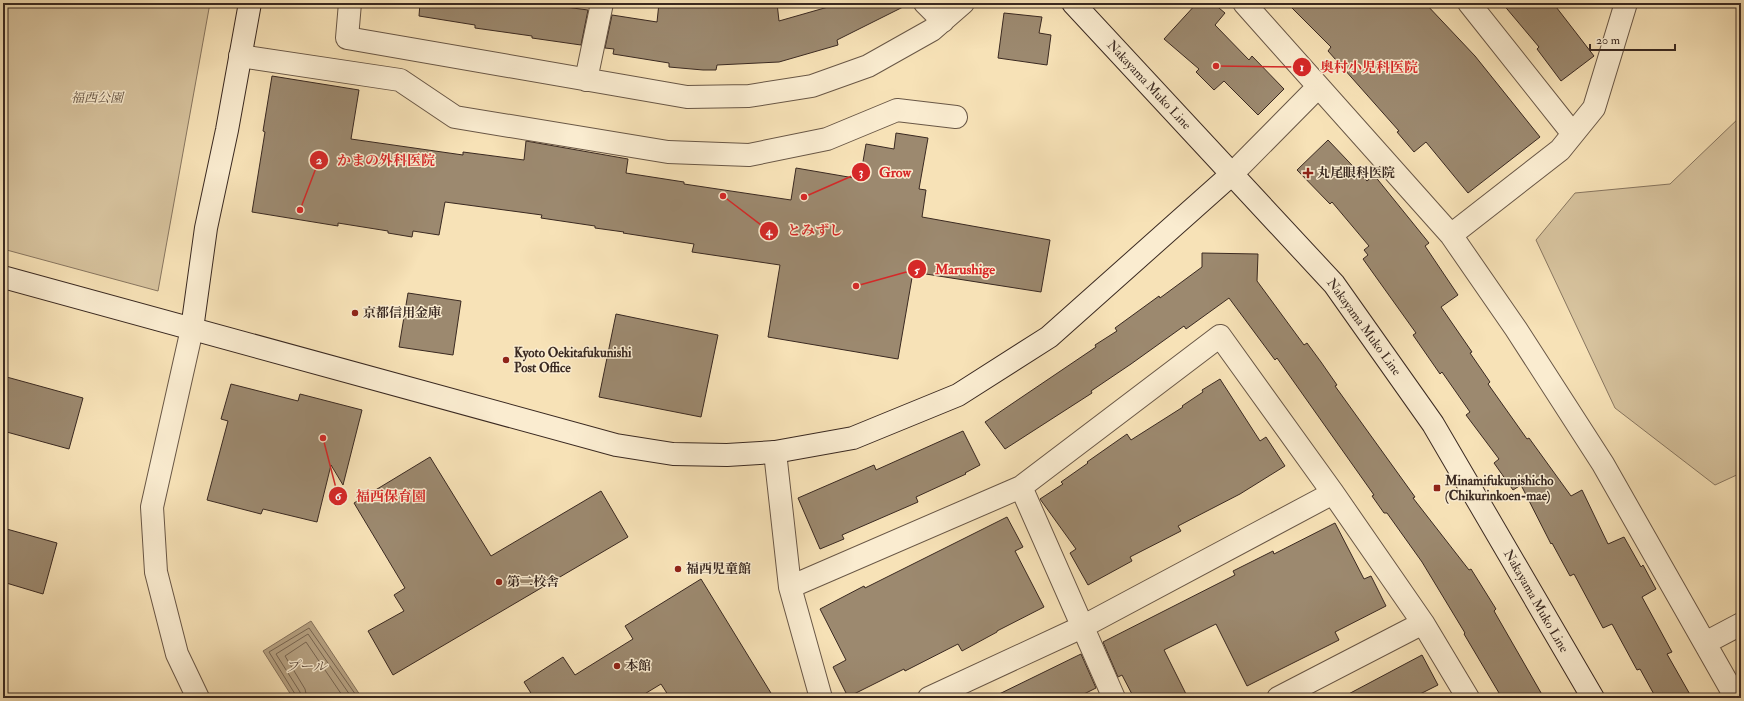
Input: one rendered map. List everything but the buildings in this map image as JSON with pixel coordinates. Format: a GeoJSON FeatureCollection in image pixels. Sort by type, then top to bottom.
{"type":"FeatureCollection","features":[{"type":"Feature","properties":{"kind":"street"},"geometry":{"type":"LineString","coordinates":[[198,698],[177,654],[156,572],[152,507],[192,329],[206,228],[227,130],[250,3]]}},
{"type":"Feature","properties":{"kind":"street"},"geometry":{"type":"LineString","coordinates":[[350,3],[347,38],[686,97],[749,96],[805,87],[868,66],[932,30],[963,3]]}},
{"type":"Feature","properties":{"kind":"street"},"geometry":{"type":"LineString","coordinates":[[586,80],[602,3]]}},
{"type":"Feature","properties":{"kind":"street"},"geometry":{"type":"LineString","coordinates":[[925,3],[943,21]]}},
{"type":"Feature","properties":{"kind":"street","name":"Nakayama Muko Line"},"geometry":{"type":"LineString","coordinates":[[1073,3],[1334,284],[1428,418],[1593,698]]}},
{"type":"Feature","properties":{"kind":"street"},"geometry":{"type":"LineString","coordinates":[[1244,3],[1451,235],[1516,329],[1603,464],[1736,698]]}},
{"type":"Feature","properties":{"kind":"street"},"geometry":{"type":"LineString","coordinates":[[1469,3],[1573,134]]}},
{"type":"Feature","properties":{"kind":"street"},"geometry":{"type":"LineString","coordinates":[[1451,235],[1560,150],[1594,108],[1626,3]]}},
{"type":"Feature","properties":{"kind":"street"},"geometry":{"type":"LineString","coordinates":[[240,56],[400,80],[455,117],[668,152],[749,155],[827,139],[897,110],[956,117]]}},
{"type":"Feature","properties":{"kind":"street"},"geometry":{"type":"LineString","coordinates":[[3,278],[616,445],[673,454],[727,455],[774,452],[853,438],[958,395],[1049,337],[1232,174],[1318,87]]}},
{"type":"Feature","properties":{"kind":"street"},"geometry":{"type":"LineString","coordinates":[[790,588],[1021,487],[1220,336],[1333,493],[1423,623],[1468,698]]}},
{"type":"Feature","properties":{"kind":"street"},"geometry":{"type":"LineString","coordinates":[[774,452],[790,588],[821,698]]}},
{"type":"Feature","properties":{"kind":"street"},"geometry":{"type":"LineString","coordinates":[[1021,487],[1114,698]]}},
{"type":"Feature","properties":{"kind":"street"},"geometry":{"type":"LineString","coordinates":[[929,698],[1082,627],[1333,493]]}},
{"type":"Feature","properties":{"kind":"street"},"geometry":{"type":"LineString","coordinates":[[1278,698],[1423,623]]}},
{"type":"Feature","properties":{"kind":"street"},"geometry":{"type":"LineString","coordinates":[[1705,643],[1741,624]]}},
{"type":"Feature","properties":{"kind":"green space","name":"福西公園"},"geometry":{"type":"Polygon","coordinates":[[[3,3],[210,3],[158,291],[3,249],[3,3]]]}},
{"type":"Feature","properties":{"kind":"green space"},"geometry":{"type":"Polygon","coordinates":[[[1741,116],[1741,473],[1715,485],[1615,408],[1536,240],[1575,193],[1670,184],[1741,116]]]}},
{"type":"Feature","properties":{"kind":"water","name":"プール"},"geometry":{"type":"Polygon","coordinates":[[[311,621],[362,698],[293,698],[263,651],[311,621]]]}},
{"type":"Feature","properties":{"kind":"place","name":"奥村小児科医院"},"geometry":{"type":"Point","coordinates":[1216,66]}},
{"type":"Feature","properties":{"kind":"place","name":"丸尾眼科医院"},"geometry":{"type":"Point","coordinates":[1308,173]}},
{"type":"Feature","properties":{"kind":"place","name":"とみずし"},"geometry":{"type":"Point","coordinates":[723,196]}},
{"type":"Feature","properties":{"kind":"place","name":"Grow"},"geometry":{"type":"Point","coordinates":[804,197]}},
{"type":"Feature","properties":{"kind":"place","name":"かまの外科医院"},"geometry":{"type":"Point","coordinates":[300,210]}},
{"type":"Feature","properties":{"kind":"place","name":"Marushige"},"geometry":{"type":"Point","coordinates":[856,286]}},
{"type":"Feature","properties":{"kind":"place","name":"京都信用金庫"},"geometry":{"type":"Point","coordinates":[355,313]}},
{"type":"Feature","properties":{"kind":"place","name":"Kyoto Oekitafukunishi Post Office"},"geometry":{"type":"Point","coordinates":[506,360]}},
{"type":"Feature","properties":{"kind":"place","name":"福西保育園"},"geometry":{"type":"Point","coordinates":[323,438]}},
{"type":"Feature","properties":{"kind":"place","name":"Minamifukunishicho (Chikurinkoen-mae)"},"geometry":{"type":"Point","coordinates":[1437,488]}},
{"type":"Feature","properties":{"kind":"place","name":"福西児童館"},"geometry":{"type":"Point","coordinates":[678,569]}},
{"type":"Feature","properties":{"kind":"place","name":"第二校舎"},"geometry":{"type":"Point","coordinates":[499,582]}},
{"type":"Feature","properties":{"kind":"place","name":"本館"},"geometry":{"type":"Point","coordinates":[617,666]}}]}
